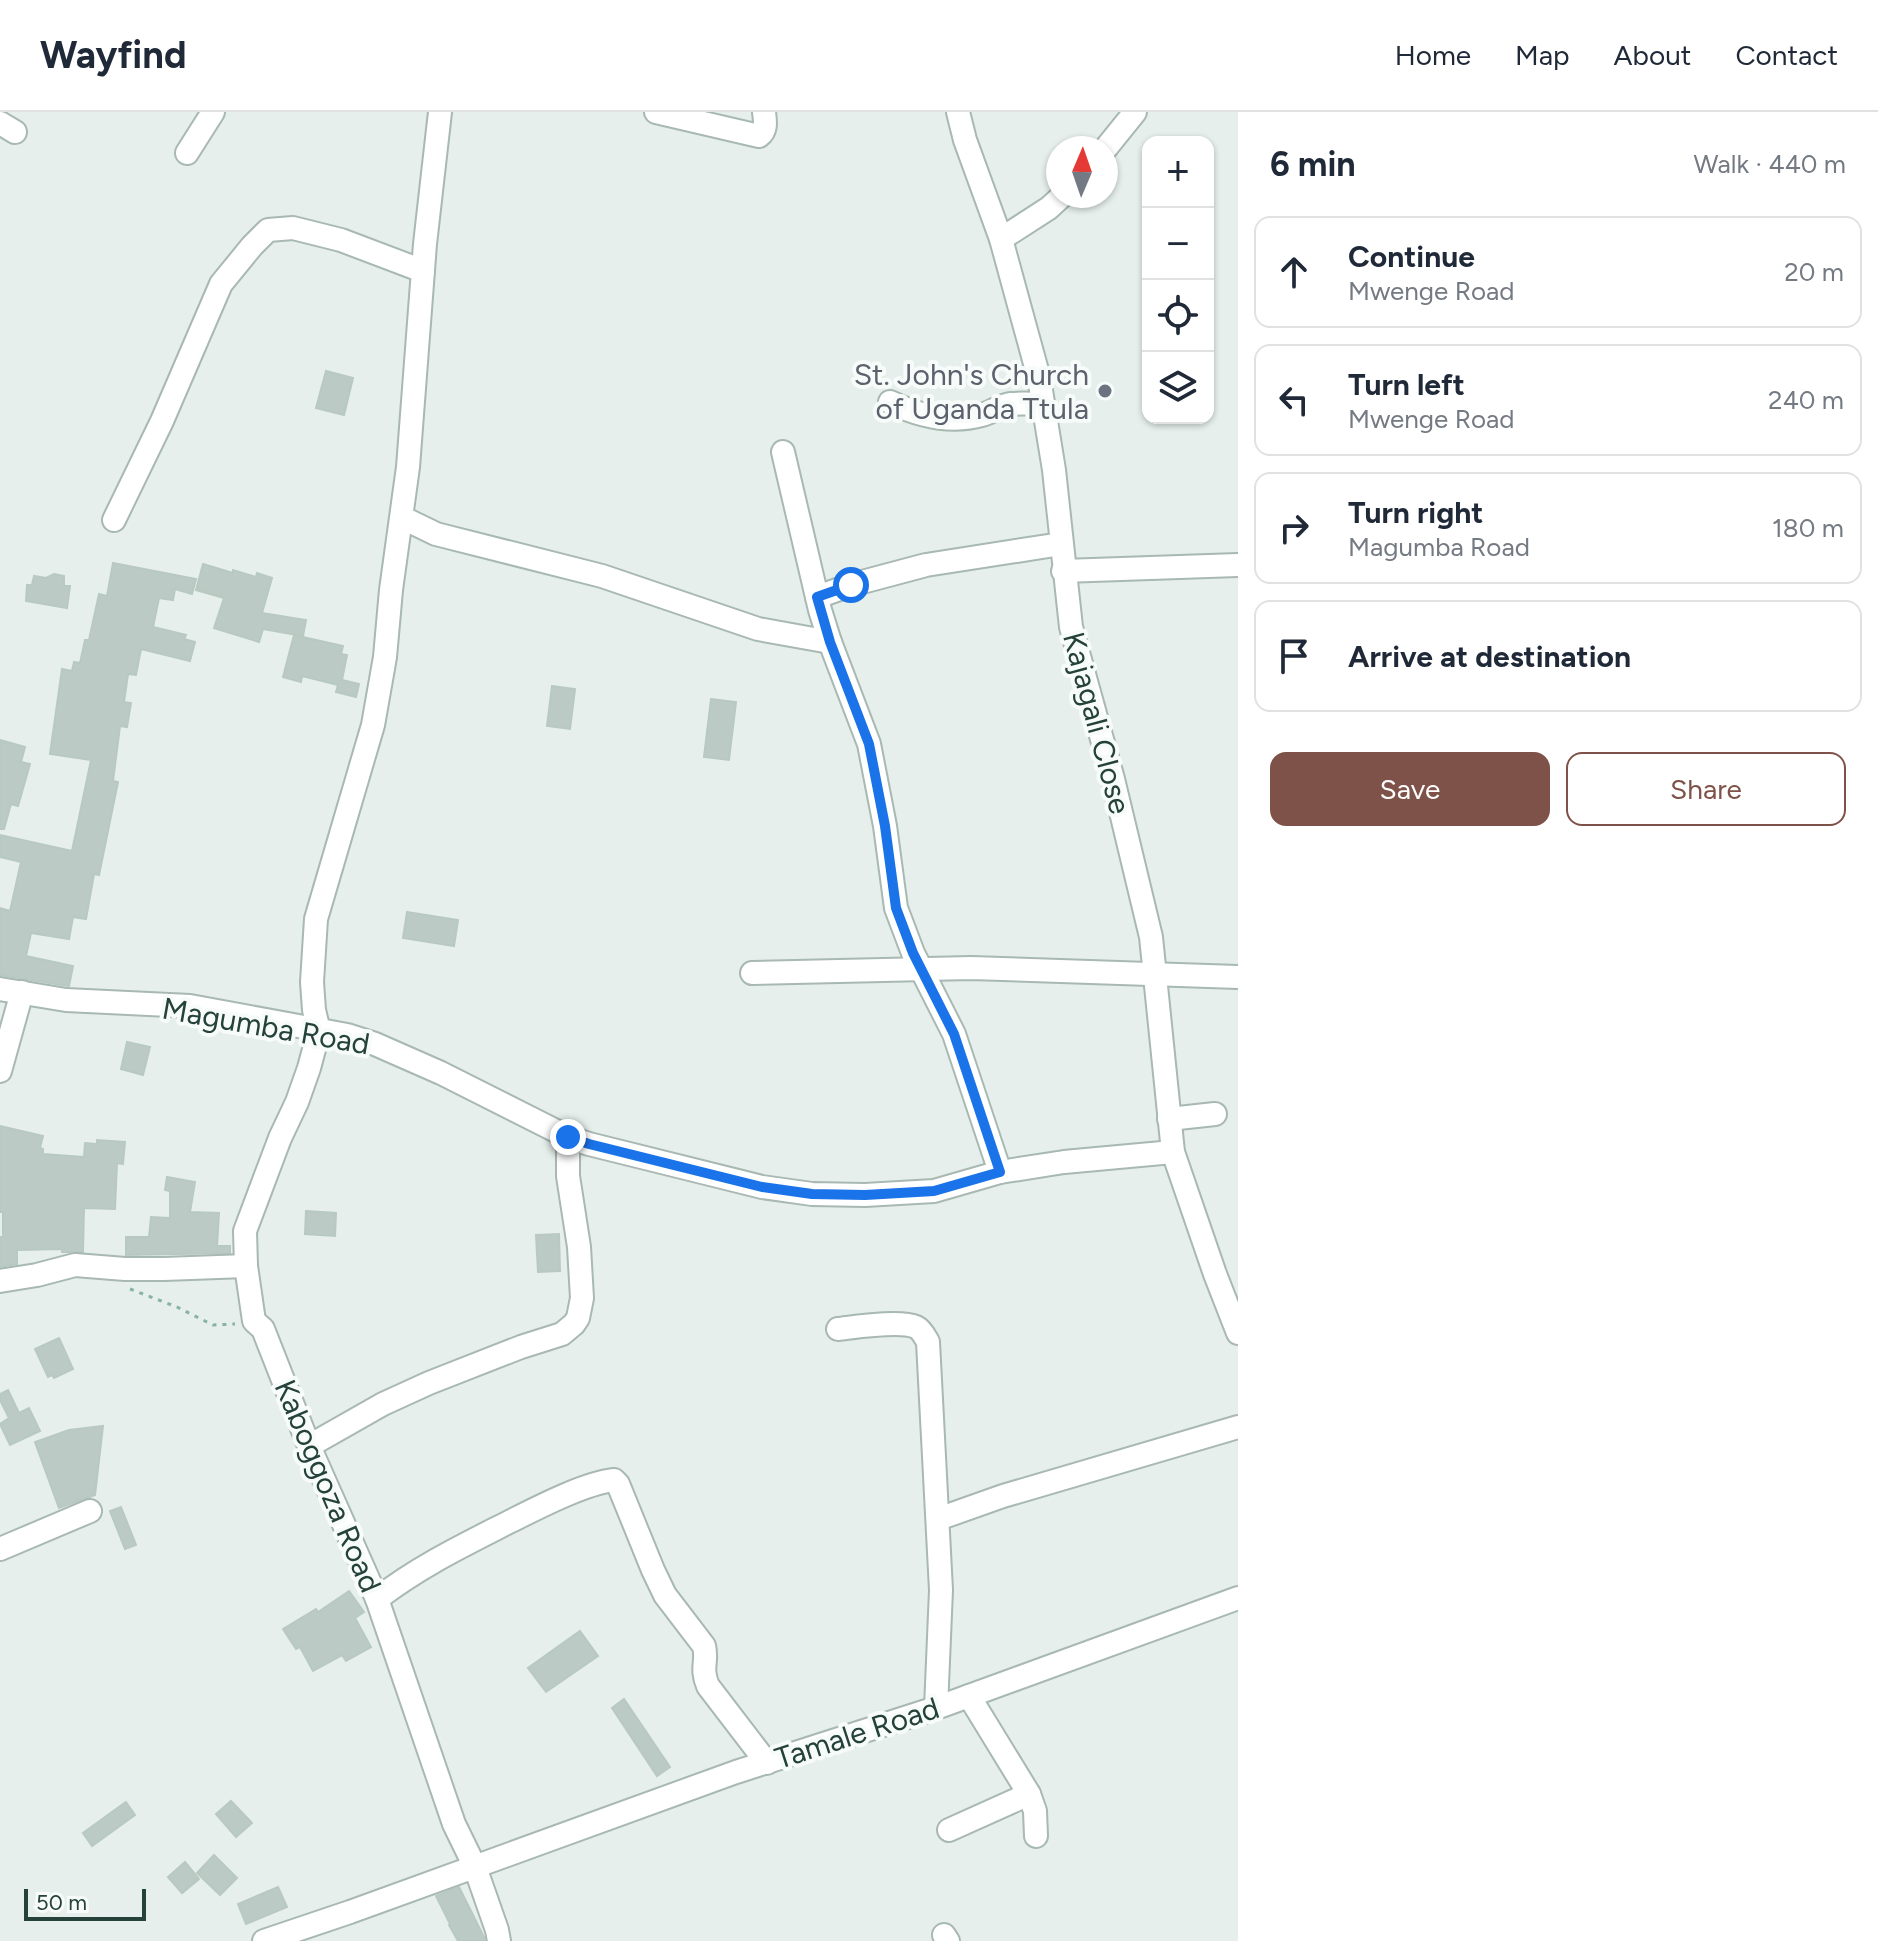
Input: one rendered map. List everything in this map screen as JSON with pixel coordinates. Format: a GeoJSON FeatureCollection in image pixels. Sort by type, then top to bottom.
{"type":"FeatureCollection","features":[{"type":"Feature","properties":{"kind":"street"},"geometry":{"type":"LineString","coordinates":[[187,153],[213,112]]}},
{"type":"Feature","properties":{"kind":"street"},"geometry":{"type":"LineString","coordinates":[[319,1031],[312,982],[316,919],[373,725],[385,657],[391,590],[403,518],[423,271],[440,112]]}},
{"type":"Feature","properties":{"kind":"street"},"geometry":{"type":"LineString","coordinates":[[656,112],[759,136],[765,126],[764,112]]}},
{"type":"Feature","properties":{"kind":"street","name":"Kajagali Close"},"geometry":{"type":"LineString","coordinates":[[958,112],[1001,239],[1039,378],[1054,470],[1071,627],[1113,779],[1151,937],[1173,1152],[1238,1333]]}},
{"type":"Feature","properties":{"kind":"street"},"geometry":{"type":"LineString","coordinates":[[1116,136],[1135,112]]}},
{"type":"Feature","properties":{"kind":"street"},"geometry":{"type":"LineString","coordinates":[[1001,239],[1049,208]]}},
{"type":"Feature","properties":{"kind":"street"},"geometry":{"type":"LineString","coordinates":[[114,520],[162,421],[221,284],[268,230],[293,228],[341,240],[423,271]]}},
{"type":"Feature","properties":{"kind":"street"},"geometry":{"type":"LineString","coordinates":[[890,402],[915,412],[949,419],[985,414],[1011,404],[1043,404]]}},
{"type":"Feature","properties":{"kind":"street"},"geometry":{"type":"LineString","coordinates":[[783,452],[830,642],[869,744],[885,826],[896,908],[913,953],[954,1034],[1000,1172]]}},
{"type":"Feature","properties":{"kind":"street"},"geometry":{"type":"LineString","coordinates":[[403,518],[436,534],[602,576],[758,629],[830,642]]}},
{"type":"Feature","properties":{"kind":"street"},"geometry":{"type":"LineString","coordinates":[[817,597],[926,565],[1061,544]]}},
{"type":"Feature","properties":{"kind":"street"},"geometry":{"type":"LineString","coordinates":[[1063,571],[1238,565]]}},
{"type":"Feature","properties":{"kind":"street"},"geometry":{"type":"LineString","coordinates":[[752,973],[971,968],[1238,977]]}},
{"type":"Feature","properties":{"kind":"street"},"geometry":{"type":"LineString","coordinates":[[0,1071],[11,991]]}},
{"type":"Feature","properties":{"kind":"street","name":"Magumba Road"},"geometry":{"type":"LineString","coordinates":[[11,991],[66,1000],[190,1006],[347,1035],[441,1073],[568,1137],[762,1187],[812,1194],[934,1191],[1000,1172],[1064,1162],[1173,1152]]}},
{"type":"Feature","properties":{"kind":"street","name":"Kaboggoza Road"},"geometry":{"type":"LineString","coordinates":[[319,1031],[297,1102],[245,1231],[246,1266],[254,1321],[263,1329],[309,1446],[377,1599],[454,1824],[475,1867],[499,1941]]}},
{"type":"Feature","properties":{"kind":"street"},"geometry":{"type":"LineString","coordinates":[[1169,1119],[1215,1114]]}},
{"type":"Feature","properties":{"kind":"street"},"geometry":{"type":"LineString","coordinates":[[309,1446],[383,1404],[521,1347],[562,1334],[574,1324],[582,1298],[579,1247],[568,1176],[568,1137]]}},
{"type":"Feature","properties":{"kind":"street"},"geometry":{"type":"LineString","coordinates":[[0,1281],[75,1265],[151,1269],[246,1266]]}},
{"type":"Feature","properties":{"kind":"street"},"geometry":{"type":"LineString","coordinates":[[838,1329],[905,1325],[917,1327],[928,1342],[941,1590],[936,1708]]}},
{"type":"Feature","properties":{"kind":"street"},"geometry":{"type":"LineString","coordinates":[[938,1519],[1018,1491],[1238,1427]]}},
{"type":"Feature","properties":{"kind":"street"},"geometry":{"type":"LineString","coordinates":[[377,1599],[425,1565],[542,1505],[614,1480],[665,1595],[704,1646],[706,1655],[702,1673],[708,1686],[767,1763]]}},
{"type":"Feature","properties":{"kind":"street"},"geometry":{"type":"LineString","coordinates":[[0,1549],[90,1511]]}},
{"type":"Feature","properties":{"kind":"street","name":"Tamale Road"},"geometry":{"type":"LineString","coordinates":[[264,1941],[767,1763],[936,1708],[1238,1598]]}},
{"type":"Feature","properties":{"kind":"street"},"geometry":{"type":"LineString","coordinates":[[969,1696],[1029,1794],[1035,1811],[1036,1836]]}},
{"type":"Feature","properties":{"kind":"street"},"geometry":{"type":"LineString","coordinates":[[949,1830],[1029,1794]]}},
{"type":"Feature","properties":{"kind":"path"},"geometry":{"type":"LineString","coordinates":[[122,1286],[213,1325],[254,1321]]}},
{"type":"Feature","properties":{"kind":"building"},"geometry":{"type":"Polygon","coordinates":[[[326,371],[353,378],[344,415],[316,408],[326,371]]]}},
{"type":"Feature","properties":{"kind":"building"},"geometry":{"type":"Polygon","coordinates":[[[113,563],[196,579],[192,594],[175,589],[173,600],[159,598],[153,627],[186,635],[184,639],[195,642],[190,661],[141,649],[136,675],[128,674],[124,702],[131,703],[127,727],[120,726],[113,781],[118,782],[99,875],[94,874],[86,919],[73,917],[69,939],[31,933],[26,956],[73,966],[69,986],[0,975],[0,908],[10,911],[21,862],[0,857],[0,835],[72,851],[91,760],[50,754],[62,669],[72,671],[74,662],[80,663],[85,640],[89,640],[99,594],[107,596],[113,563]]]}},
{"type":"Feature","properties":{"kind":"building"},"geometry":{"type":"Polygon","coordinates":[[[203,564],[233,573],[233,570],[256,577],[257,573],[272,578],[262,613],[306,620],[303,636],[263,629],[259,642],[214,628],[224,598],[196,590],[203,564]]]}},
{"type":"Feature","properties":{"kind":"building"},"geometry":{"type":"Polygon","coordinates":[[[54,574],[64,576],[64,586],[70,586],[67,608],[26,601],[27,585],[32,585],[34,576],[46,578],[54,574]]]}},
{"type":"Feature","properties":{"kind":"building"},"geometry":{"type":"Polygon","coordinates":[[[294,635],[343,646],[341,654],[347,655],[342,680],[359,684],[356,697],[336,692],[338,685],[302,676],[301,682],[283,677],[294,635]]]}},
{"type":"Feature","properties":{"kind":"building"},"geometry":{"type":"Polygon","coordinates":[[[552,686],[575,689],[570,729],[547,726],[552,686]]]}},
{"type":"Feature","properties":{"kind":"building"},"geometry":{"type":"Polygon","coordinates":[[[711,699],[736,702],[729,760],[704,757],[711,699]]]}},
{"type":"Feature","properties":{"kind":"building"},"geometry":{"type":"Polygon","coordinates":[[[0,740],[25,747],[21,762],[30,764],[18,806],[11,804],[4,829],[0,829],[0,740]]]}},
{"type":"Feature","properties":{"kind":"building"},"geometry":{"type":"Polygon","coordinates":[[[407,912],[458,920],[454,946],[403,938],[407,912]]]}},
{"type":"Feature","properties":{"kind":"building"},"geometry":{"type":"Polygon","coordinates":[[[127,1042],[150,1047],[143,1075],[121,1069],[127,1042]]]}},
{"type":"Feature","properties":{"kind":"building"},"geometry":{"type":"Polygon","coordinates":[[[0,1126],[43,1136],[40,1148],[43,1154],[84,1157],[85,1143],[97,1144],[97,1140],[125,1142],[123,1164],[117,1163],[115,1209],[84,1208],[83,1252],[17,1250],[17,1264],[0,1267],[3,1212],[0,1212],[0,1126]]]}},
{"type":"Feature","properties":{"kind":"building"},"geometry":{"type":"Polygon","coordinates":[[[167,1177],[195,1182],[190,1212],[219,1213],[217,1246],[230,1246],[230,1253],[126,1255],[126,1237],[149,1237],[151,1217],[170,1218],[170,1191],[165,1190],[167,1177]]]}},
{"type":"Feature","properties":{"kind":"building"},"geometry":{"type":"Polygon","coordinates":[[[306,1211],[336,1213],[335,1236],[305,1234],[306,1211]]]}},
{"type":"Feature","properties":{"kind":"building"},"geometry":{"type":"Polygon","coordinates":[[[559,1234],[560,1271],[538,1272],[536,1235],[559,1234]]]}},
{"type":"Feature","properties":{"kind":"building"},"geometry":{"type":"Polygon","coordinates":[[[59,1338],[73,1369],[54,1378],[52,1375],[48,1377],[35,1349],[59,1338]]]}},
{"type":"Feature","properties":{"kind":"building"},"geometry":{"type":"Polygon","coordinates":[[[8,1390],[19,1413],[29,1408],[40,1431],[10,1445],[0,1424],[9,1418],[0,1400],[0,1394],[8,1390]]]}},
{"type":"Feature","properties":{"kind":"building"},"geometry":{"type":"Polygon","coordinates":[[[103,1426],[95,1495],[59,1508],[35,1442],[69,1430],[103,1426]]]}},
{"type":"Feature","properties":{"kind":"building"},"geometry":{"type":"Polygon","coordinates":[[[121,1507],[136,1545],[125,1549],[110,1511],[121,1507]]]}},
{"type":"Feature","properties":{"kind":"building"},"geometry":{"type":"Polygon","coordinates":[[[349,1591],[364,1612],[355,1618],[371,1647],[346,1661],[342,1655],[313,1671],[300,1647],[296,1649],[283,1629],[316,1609],[318,1612],[349,1591]]]}},
{"type":"Feature","properties":{"kind":"building"},"geometry":{"type":"Polygon","coordinates":[[[580,1631],[598,1656],[546,1692],[528,1668],[580,1631]]]}},
{"type":"Feature","properties":{"kind":"building"},"geometry":{"type":"Polygon","coordinates":[[[624,1699],[670,1767],[657,1776],[612,1708],[624,1699]]]}},
{"type":"Feature","properties":{"kind":"building"},"geometry":{"type":"Polygon","coordinates":[[[231,1801],[252,1823],[236,1837],[216,1814],[231,1801]]]}},
{"type":"Feature","properties":{"kind":"building"},"geometry":{"type":"Polygon","coordinates":[[[126,1802],[135,1815],[92,1846],[83,1833],[126,1802]]]}},
{"type":"Feature","properties":{"kind":"building"},"geometry":{"type":"Polygon","coordinates":[[[214,1855],[237,1878],[220,1895],[197,1873],[214,1855]]]}},
{"type":"Feature","properties":{"kind":"building"},"geometry":{"type":"Polygon","coordinates":[[[185,1862],[199,1879],[182,1893],[168,1877],[185,1862]]]}},
{"type":"Feature","properties":{"kind":"building"},"geometry":{"type":"Polygon","coordinates":[[[278,1887],[287,1907],[246,1924],[238,1904],[278,1887]]]}},
{"type":"Feature","properties":{"kind":"building"},"geometry":{"type":"Polygon","coordinates":[[[459,1887],[485,1941],[458,1941],[449,1925],[436,1896],[459,1887]]]}},
{"type":"Feature","properties":{"kind":"place","name":"St. John's Church of Uganda Ttula"},"geometry":{"type":"Point","coordinates":[1105,391]}},
{"type":"Feature","properties":{"kind":"route"},"geometry":{"type":"LineString","coordinates":[[568,1137],[762,1187],[812,1194],[934,1191],[1000,1172],[954,1034],[913,953],[896,908],[885,826],[869,744],[820,610],[817,597],[851,585]]}}]}
